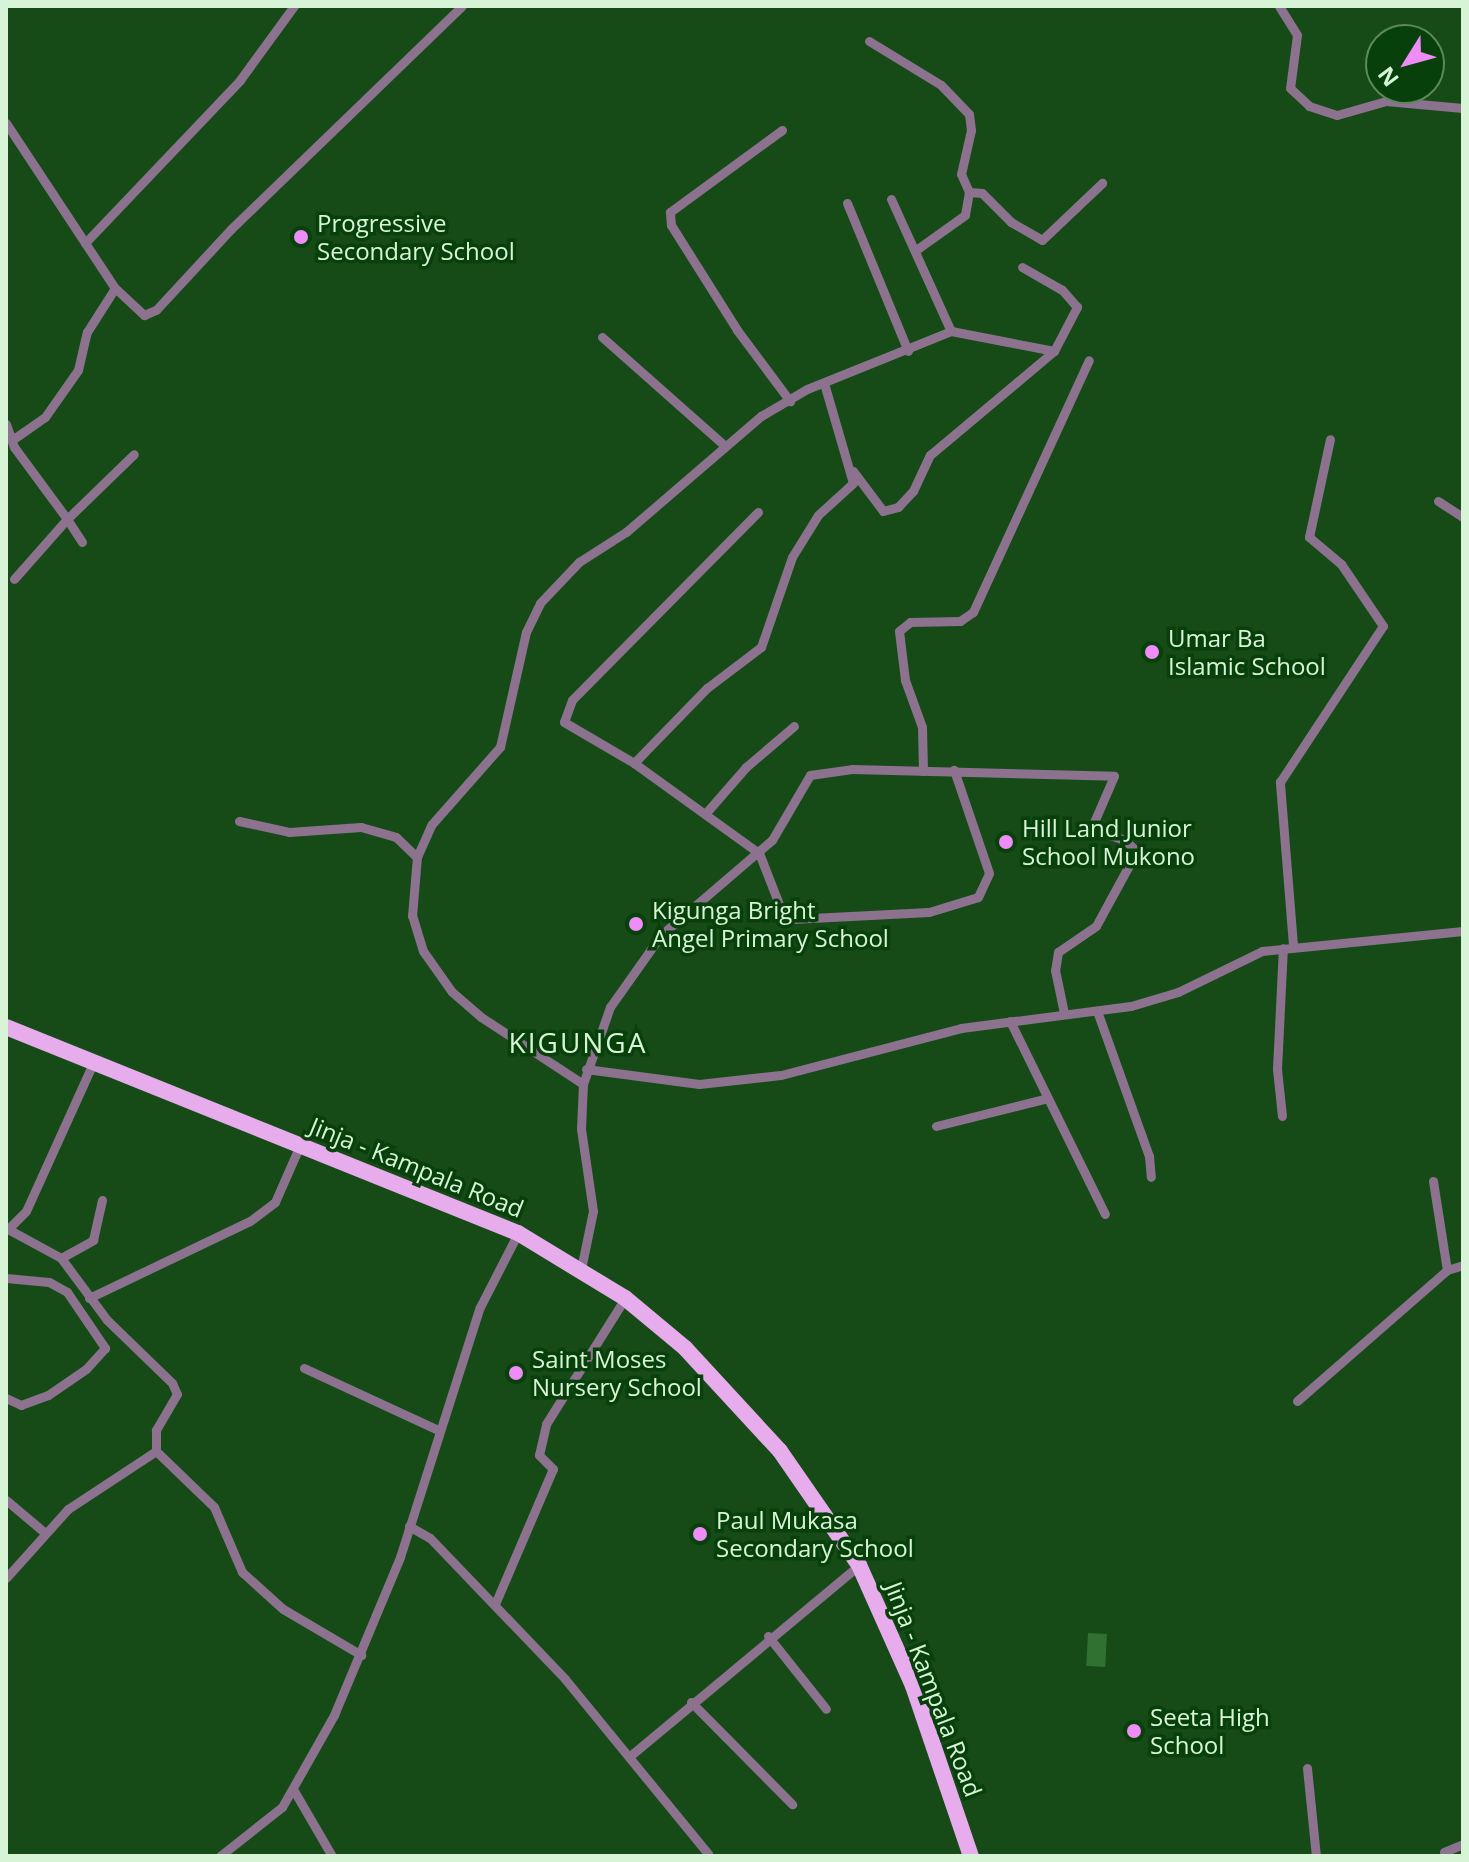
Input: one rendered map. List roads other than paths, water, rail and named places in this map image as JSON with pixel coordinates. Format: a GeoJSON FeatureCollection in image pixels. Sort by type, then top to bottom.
{"type":"FeatureCollection","features":[{"type":"Feature","properties":{"kind":"highway","name":"Jinja - Kampala Road"},"geometry":{"type":"LineString","coordinates":[[6,1027],[518,1233],[625,1298],[730,1392],[788,1462],[859,1565],[913,1686],[971,1856]]}},
{"type":"Feature","properties":{"kind":"street"},"geometry":{"type":"LineString","coordinates":[[85,243],[240,80],[294,6]]}},
{"type":"Feature","properties":{"kind":"street"},"geometry":{"type":"LineString","coordinates":[[6,123],[115,288],[140,314],[156,310],[231,229],[459,6]]}},
{"type":"Feature","properties":{"kind":"street"},"geometry":{"type":"LineString","coordinates":[[1279,6],[1297,35],[1290,88],[1309,106],[1337,115],[1386,101],[1463,108]]}},
{"type":"Feature","properties":{"kind":"street"},"geometry":{"type":"LineString","coordinates":[[869,41],[941,85],[969,114],[971,130],[961,174],[969,192],[965,215],[916,250]]}},
{"type":"Feature","properties":{"kind":"street"},"geometry":{"type":"LineString","coordinates":[[782,130],[670,212],[671,225],[737,330],[790,401]]}},
{"type":"Feature","properties":{"kind":"street"},"geometry":{"type":"LineString","coordinates":[[969,192],[982,193],[1011,222],[1042,240],[1102,183]]}},
{"type":"Feature","properties":{"kind":"street"},"geometry":{"type":"LineString","coordinates":[[891,199],[951,331]]}},
{"type":"Feature","properties":{"kind":"street"},"geometry":{"type":"LineString","coordinates":[[847,203],[853,228],[908,351]]}},
{"type":"Feature","properties":{"kind":"street"},"geometry":{"type":"LineString","coordinates":[[824,383],[853,471],[883,511],[898,507],[913,491],[930,455],[1054,351],[1077,307],[1062,290],[1022,267]]}},
{"type":"Feature","properties":{"kind":"street"},"geometry":{"type":"LineString","coordinates":[[12,440],[45,417],[78,370],[87,332],[115,288]]}},
{"type":"Feature","properties":{"kind":"street"},"geometry":{"type":"LineString","coordinates":[[583,1084],[481,1017],[436,972],[423,951],[412,916],[417,857],[432,824],[497,755],[516,663],[540,603],[579,562],[626,532],[724,445],[790,401],[824,383],[951,331],[1054,351]]}},
{"type":"Feature","properties":{"kind":"street"},"geometry":{"type":"LineString","coordinates":[[602,337],[724,445]]}},
{"type":"Feature","properties":{"kind":"street"},"geometry":{"type":"LineString","coordinates":[[923,771],[922,727],[905,680],[899,631],[910,622],[960,621],[973,612],[1089,360]]}},
{"type":"Feature","properties":{"kind":"street"},"geometry":{"type":"LineString","coordinates":[[6,424],[12,440],[82,542]]}},
{"type":"Feature","properties":{"kind":"street"},"geometry":{"type":"LineString","coordinates":[[1282,1116],[1277,1069],[1288,947],[1280,782],[1383,626],[1341,564],[1309,537],[1330,439]]}},
{"type":"Feature","properties":{"kind":"street"},"geometry":{"type":"LineString","coordinates":[[14,579],[67,519],[134,454]]}},
{"type":"Feature","properties":{"kind":"street"},"geometry":{"type":"LineString","coordinates":[[634,763],[707,688],[761,647],[792,557],[818,515],[848,491],[853,471]]}},
{"type":"Feature","properties":{"kind":"street"},"geometry":{"type":"LineString","coordinates":[[1438,501],[1463,517]]}},
{"type":"Feature","properties":{"kind":"street"},"geometry":{"type":"LineString","coordinates":[[758,512],[563,715],[574,728],[634,763],[759,853],[782,912],[792,919],[929,912],[970,903],[984,891],[989,873],[954,770]]}},
{"type":"Feature","properties":{"kind":"street"},"geometry":{"type":"LineString","coordinates":[[705,814],[746,767],[794,726]]}},
{"type":"Feature","properties":{"kind":"street"},"geometry":{"type":"LineString","coordinates":[[581,1269],[593,1211],[581,1129],[583,1084],[610,1007],[641,957],[759,853],[810,775],[852,769],[1114,776],[1091,829],[1125,840],[1133,858],[1096,926],[1058,952],[1055,970],[1064,1013]]}},
{"type":"Feature","properties":{"kind":"street"},"geometry":{"type":"LineString","coordinates":[[239,821],[289,832],[361,827],[396,837],[417,857]]}},
{"type":"Feature","properties":{"kind":"street"},"geometry":{"type":"LineString","coordinates":[[586,1069],[717,1084],[831,1064],[961,1028],[1097,1011],[1178,992],[1262,951],[1463,931]]}},
{"type":"Feature","properties":{"kind":"street"},"geometry":{"type":"LineString","coordinates":[[1097,1011],[1149,1156],[1151,1177]]}},
{"type":"Feature","properties":{"kind":"street"},"geometry":{"type":"LineString","coordinates":[[1010,1021],[1105,1214]]}},
{"type":"Feature","properties":{"kind":"street"},"geometry":{"type":"LineString","coordinates":[[93,1063],[26,1211],[7,1229],[61,1258],[89,1298],[172,1383],[177,1394],[156,1430],[156,1451],[214,1507],[242,1572],[283,1609],[361,1655]]}},
{"type":"Feature","properties":{"kind":"street"},"geometry":{"type":"LineString","coordinates":[[936,1126],[1048,1098]]}},
{"type":"Feature","properties":{"kind":"street"},"geometry":{"type":"LineString","coordinates":[[89,1298],[250,1221],[275,1202],[300,1145]]}},
{"type":"Feature","properties":{"kind":"street"},"geometry":{"type":"LineString","coordinates":[[1433,1181],[1447,1270]]}},
{"type":"Feature","properties":{"kind":"street"},"geometry":{"type":"LineString","coordinates":[[61,1258],[93,1240],[102,1200]]}},
{"type":"Feature","properties":{"kind":"street"},"geometry":{"type":"LineString","coordinates":[[220,1856],[273,1817],[293,1789],[361,1655],[409,1526],[480,1307],[518,1233]]}},
{"type":"Feature","properties":{"kind":"street"},"geometry":{"type":"LineString","coordinates":[[1297,1401],[1447,1270],[1463,1265]]}},
{"type":"Feature","properties":{"kind":"street"},"geometry":{"type":"LineString","coordinates":[[6,1278],[49,1282],[67,1292],[105,1348],[86,1369],[48,1395],[21,1405],[6,1398]]}},
{"type":"Feature","properties":{"kind":"street"},"geometry":{"type":"LineString","coordinates":[[495,1604],[553,1469],[539,1455],[546,1424],[625,1298]]}},
{"type":"Feature","properties":{"kind":"street"},"geometry":{"type":"LineString","coordinates":[[304,1368],[438,1430]]}},
{"type":"Feature","properties":{"kind":"street"},"geometry":{"type":"LineString","coordinates":[[6,1578],[44,1532],[76,1502],[156,1451]]}},
{"type":"Feature","properties":{"kind":"street"},"geometry":{"type":"LineString","coordinates":[[6,1500],[44,1532]]}},
{"type":"Feature","properties":{"kind":"street"},"geometry":{"type":"LineString","coordinates":[[409,1526],[430,1538],[495,1604],[630,1756],[708,1854]]}},
{"type":"Feature","properties":{"kind":"street"},"geometry":{"type":"LineString","coordinates":[[630,1756],[768,1636],[859,1565]]}},
{"type":"Feature","properties":{"kind":"street"},"geometry":{"type":"LineString","coordinates":[[768,1636],[826,1709]]}},
{"type":"Feature","properties":{"kind":"street"},"geometry":{"type":"LineString","coordinates":[[691,1702],[792,1804]]}},
{"type":"Feature","properties":{"kind":"street"},"geometry":{"type":"LineString","coordinates":[[1307,1768],[1316,1856]]}},
{"type":"Feature","properties":{"kind":"street"},"geometry":{"type":"LineString","coordinates":[[293,1789],[332,1856]]}},
{"type":"Feature","properties":{"kind":"street"},"geometry":{"type":"LineString","coordinates":[[1444,1852],[1463,1844]]}},
{"type":"Feature","properties":{"kind":"place","name":"Progressive Secondary School"},"geometry":{"type":"Point","coordinates":[301,237]}},
{"type":"Feature","properties":{"kind":"place","name":"Umar Ba Islamic School"},"geometry":{"type":"Point","coordinates":[1152,652]}},
{"type":"Feature","properties":{"kind":"place","name":"Hill Land Junior School Mukono"},"geometry":{"type":"Point","coordinates":[1006,842]}},
{"type":"Feature","properties":{"kind":"place","name":"Kigunga Bright Angel Primary School"},"geometry":{"type":"Point","coordinates":[636,924]}},
{"type":"Feature","properties":{"kind":"place","name":"Saint Moses Nursery School"},"geometry":{"type":"Point","coordinates":[516,1373]}},
{"type":"Feature","properties":{"kind":"place","name":"Paul Mukasa Secondary School"},"geometry":{"type":"Point","coordinates":[700,1534]}},
{"type":"Feature","properties":{"kind":"place","name":"Seeta High School"},"geometry":{"type":"Point","coordinates":[1134,1731]}},
{"type":"Feature","properties":{"kind":"district","name":"KIGUNGA"},"geometry":{"type":"Point","coordinates":[578,1042]}}]}
